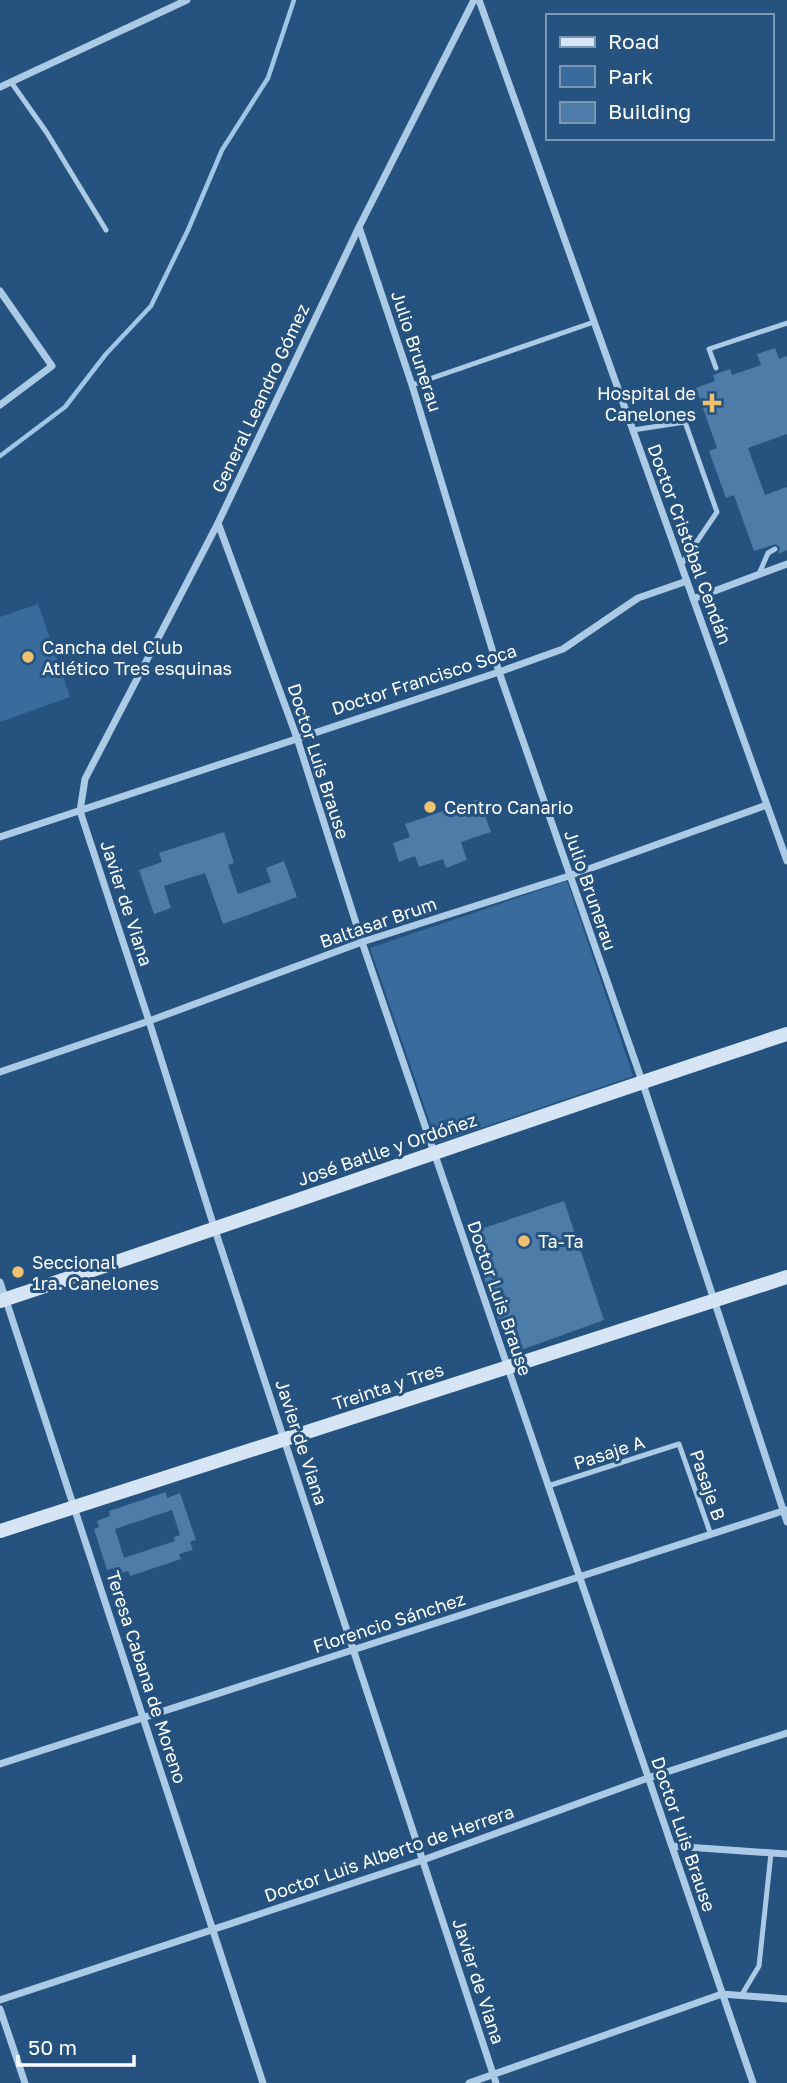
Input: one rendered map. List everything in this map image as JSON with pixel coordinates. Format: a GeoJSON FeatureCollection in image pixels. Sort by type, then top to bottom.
{"type":"FeatureCollection","features":[{"type":"Feature","properties":{"kind":"street"},"geometry":{"type":"LineString","coordinates":[[0,87],[187,0]]}},
{"type":"Feature","properties":{"kind":"street","name":"General Leandro Gómez"},"geometry":{"type":"LineString","coordinates":[[80,811],[85,779],[218,523],[359,226],[474,0]]}},
{"type":"Feature","properties":{"kind":"street","name":"Doctor Cristóbal Cendán"},"geometry":{"type":"LineString","coordinates":[[479,0],[787,861]]}},
{"type":"Feature","properties":{"kind":"street","name":"Julio Brunerau"},"geometry":{"type":"LineString","coordinates":[[359,226],[412,385],[499,672],[642,1081],[787,1522]]}},
{"type":"Feature","properties":{"kind":"street"},"geometry":{"type":"LineString","coordinates":[[0,291],[52,366],[0,405]]}},
{"type":"Feature","properties":{"kind":"street","name":"Doctor Luis Brause"},"geometry":{"type":"LineString","coordinates":[[218,523],[297,738],[362,942],[753,2083]]}},
{"type":"Feature","properties":{"kind":"street"},"geometry":{"type":"LineString","coordinates":[[693,599],[787,564]]}},
{"type":"Feature","properties":{"kind":"street","name":"Doctor Francisco Soca"},"geometry":{"type":"LineString","coordinates":[[0,837],[563,649],[638,598],[687,581]]}},
{"type":"Feature","properties":{"kind":"street","name":"Baltasar Brum"},"geometry":{"type":"LineString","coordinates":[[0,1072],[149,1021],[362,942],[569,876],[767,805]]}},
{"type":"Feature","properties":{"kind":"street","name":"Javier de Viana"},"geometry":{"type":"LineString","coordinates":[[80,811],[495,2079]]}},
{"type":"Feature","properties":{"kind":"street","name":"José Batlle y Ordóñez"},"geometry":{"type":"LineString","coordinates":[[3,1300],[787,1034]]}},
{"type":"Feature","properties":{"kind":"street","name":"Treinta y Tres"},"geometry":{"type":"LineString","coordinates":[[0,1531],[787,1277]]}},
{"type":"Feature","properties":{"kind":"street","name":"Teresa Cabana de Moreno"},"geometry":{"type":"LineString","coordinates":[[0,1282],[3,1300],[75,1507],[263,2083]]}},
{"type":"Feature","properties":{"kind":"street","name":"Florencio Sánchez"},"geometry":{"type":"LineString","coordinates":[[0,1764],[785,1511]]}},
{"type":"Feature","properties":{"kind":"street","name":"Doctor Luis Alberto de Herrera"},"geometry":{"type":"LineString","coordinates":[[0,2000],[423,1860],[648,1778],[787,1733]]}},
{"type":"Feature","properties":{"kind":"street"},"geometry":{"type":"LineString","coordinates":[[672,1846],[787,1854]]}},
{"type":"Feature","properties":{"kind":"street"},"geometry":{"type":"LineString","coordinates":[[469,2083],[495,2079],[722,1994],[787,1999]]}},
{"type":"Feature","properties":{"kind":"street"},"geometry":{"type":"LineString","coordinates":[[0,2009],[25,2083]]}},
{"type":"Feature","properties":{"kind":"lane"},"geometry":{"type":"LineString","coordinates":[[11,82],[47,133],[106,230]]}},
{"type":"Feature","properties":{"kind":"lane"},"geometry":{"type":"LineString","coordinates":[[412,385],[594,322]]}},
{"type":"Feature","properties":{"kind":"lane"},"geometry":{"type":"LineString","coordinates":[[716,368],[709,349],[787,323]]}},
{"type":"Feature","properties":{"kind":"lane"},"geometry":{"type":"LineString","coordinates":[[633,430],[685,422],[699,461],[717,512],[681,565]]}},
{"type":"Feature","properties":{"kind":"lane"},"geometry":{"type":"LineString","coordinates":[[759,574],[768,553],[775,549]]}},
{"type":"Feature","properties":{"kind":"lane","name":"Pasaje A"},"geometry":{"type":"LineString","coordinates":[[548,1486],[679,1444]]}},
{"type":"Feature","properties":{"kind":"lane","name":"Pasaje B"},"geometry":{"type":"LineString","coordinates":[[679,1444],[711,1535]]}},
{"type":"Feature","properties":{"kind":"lane"},"geometry":{"type":"LineString","coordinates":[[741,1996],[759,1966],[771,1853]]}},
{"type":"Feature","properties":{"kind":"green space","name":"Cancha del Club Atlético Tres esquinas"},"geometry":{"type":"Polygon","coordinates":[[[38,604],[70,697],[0,722],[0,617],[38,604]]]}},
{"type":"Feature","properties":{"kind":"green space"},"geometry":{"type":"Polygon","coordinates":[[[567,881],[633,1076],[437,1143],[370,948],[567,881]]]}},
{"type":"Feature","properties":{"kind":"building"},"geometry":{"type":"Polygon","coordinates":[[[775,348],[779,359],[787,356],[787,434],[748,448],[765,495],[787,487],[787,550],[778,554],[780,548],[776,544],[754,551],[734,495],[726,498],[709,451],[717,448],[696,388],[715,381],[713,375],[730,369],[732,375],[761,365],[757,354],[775,348]]]}},
{"type":"Feature","properties":{"kind":"building"},"geometry":{"type":"Polygon","coordinates":[[[479,799],[491,832],[461,842],[467,860],[446,868],[443,859],[419,867],[415,856],[399,862],[393,843],[410,837],[405,824],[479,799]]]}},
{"type":"Feature","properties":{"kind":"building"},"geometry":{"type":"Polygon","coordinates":[[[224,832],[234,863],[228,865],[238,894],[271,882],[266,868],[284,861],[297,897],[223,924],[205,873],[164,886],[171,908],[154,914],[139,870],[162,862],[159,853],[224,832]]]}},
{"type":"Feature","properties":{"kind":"building"},"geometry":{"type":"Polygon","coordinates":[[[564,1201],[604,1320],[510,1354],[469,1233],[564,1201]]]}},
{"type":"Feature","properties":{"kind":"building"},"geometry":{"type":"Polygon","coordinates":[[[166,1492],[167,1498],[180,1493],[196,1540],[190,1542],[193,1550],[179,1554],[181,1559],[130,1576],[128,1571],[115,1575],[113,1568],[107,1570],[94,1529],[99,1527],[97,1521],[110,1516],[109,1511],[166,1492]],[[172,1510],[115,1529],[124,1558],[175,1541],[174,1537],[180,1535],[172,1510]]]}},
{"type":"Feature","properties":{"kind":"waterway"},"geometry":{"type":"LineString","coordinates":[[0,456],[65,407],[106,354],[151,306],[188,230],[222,150],[268,78],[294,0]]}},
{"type":"Feature","properties":{"kind":"place","name":"Hospital de Canelones"},"geometry":{"type":"Point","coordinates":[712,403]}},
{"type":"Feature","properties":{"kind":"place","name":"Cancha del Club Atlético Tres esquinas"},"geometry":{"type":"Point","coordinates":[28,657]}},
{"type":"Feature","properties":{"kind":"place","name":"Centro Canario"},"geometry":{"type":"Point","coordinates":[430,807]}},
{"type":"Feature","properties":{"kind":"place","name":"Ta-Ta"},"geometry":{"type":"Point","coordinates":[524,1241]}},
{"type":"Feature","properties":{"kind":"place","name":"Seccional 1ra. Canelones"},"geometry":{"type":"Point","coordinates":[18,1272]}}]}
